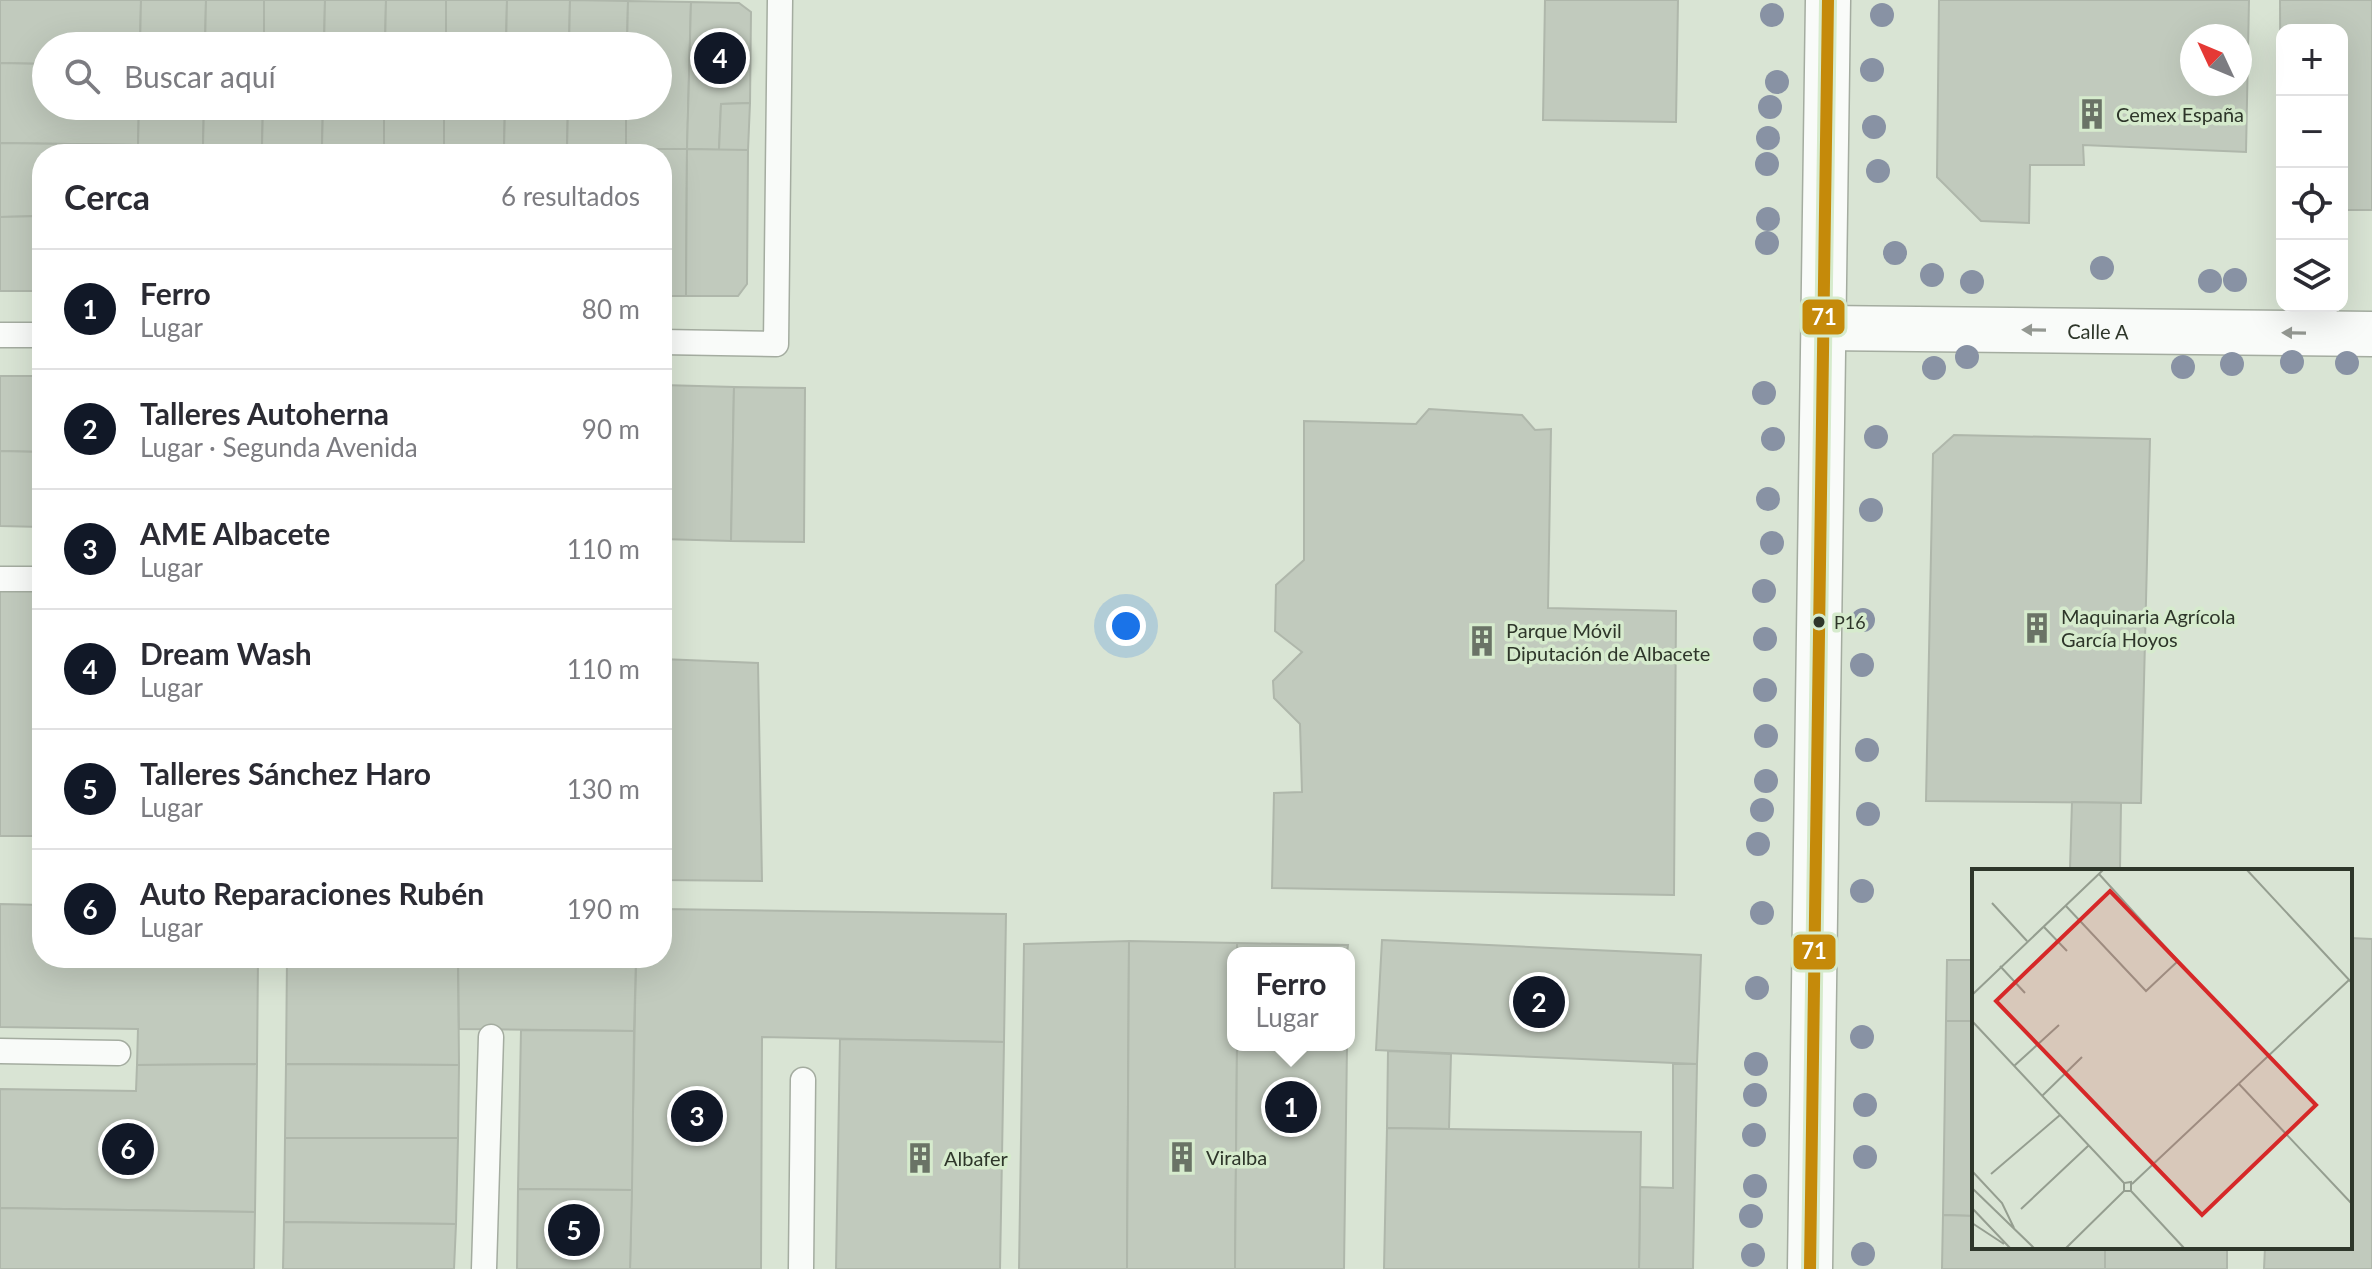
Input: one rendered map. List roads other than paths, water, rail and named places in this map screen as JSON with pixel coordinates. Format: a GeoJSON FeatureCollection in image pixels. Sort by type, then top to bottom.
{"type":"FeatureCollection","features":[{"type":"Feature","properties":{"kind":"street"},"geometry":{"type":"LineString","coordinates":[[1810,1269],[1828,0]]}},
{"type":"Feature","properties":{"kind":"street","name":"Calle A"},"geometry":{"type":"LineString","coordinates":[[1824,328],[2372,334]]}},
{"type":"Feature","properties":{"kind":"lane"},"geometry":{"type":"LineString","coordinates":[[672,342],[776,344],[780,0]]}},
{"type":"Feature","properties":{"kind":"lane"},"geometry":{"type":"LineString","coordinates":[[0,335],[32,335]]}},
{"type":"Feature","properties":{"kind":"lane"},"geometry":{"type":"LineString","coordinates":[[0,579],[32,579]]}},
{"type":"Feature","properties":{"kind":"lane"},"geometry":{"type":"LineString","coordinates":[[484,1269],[491,1037]]}},
{"type":"Feature","properties":{"kind":"lane"},"geometry":{"type":"LineString","coordinates":[[0,1051],[118,1053]]}},
{"type":"Feature","properties":{"kind":"lane"},"geometry":{"type":"LineString","coordinates":[[801,1269],[803,1080]]}},
{"type":"Feature","properties":{"kind":"place","name":"Dream Wash"},"geometry":{"type":"Point","coordinates":[720,58]}},
{"type":"Feature","properties":{"kind":"place","name":"Cemex España"},"geometry":{"type":"Point","coordinates":[2092,114]}},
{"type":"Feature","properties":{"kind":"place","name":"P16"},"geometry":{"type":"Point","coordinates":[1819,622]}},
{"type":"Feature","properties":{"kind":"place","name":"Maquinaria Agrícola García Hoyos"},"geometry":{"type":"Point","coordinates":[2037,628]}},
{"type":"Feature","properties":{"kind":"place","name":"Parque Móvil Diputación de Albacete"},"geometry":{"type":"Point","coordinates":[1482,641]}},
{"type":"Feature","properties":{"kind":"place","name":"Talleres Autoherna"},"geometry":{"type":"Point","coordinates":[1539,1002]}},
{"type":"Feature","properties":{"kind":"place","name":"Ferro"},"geometry":{"type":"Point","coordinates":[1291,1107]}},
{"type":"Feature","properties":{"kind":"place","name":"AME Albacete"},"geometry":{"type":"Point","coordinates":[697,1116]}},
{"type":"Feature","properties":{"kind":"place","name":"Auto Reparaciones Rubén"},"geometry":{"type":"Point","coordinates":[128,1149]}},
{"type":"Feature","properties":{"kind":"place","name":"Viralba"},"geometry":{"type":"Point","coordinates":[1182,1157]}},
{"type":"Feature","properties":{"kind":"place","name":"Albafer"},"geometry":{"type":"Point","coordinates":[920,1158]}},
{"type":"Feature","properties":{"kind":"place","name":"Talleres Sánchez Haro"},"geometry":{"type":"Point","coordinates":[574,1230]}}]}
